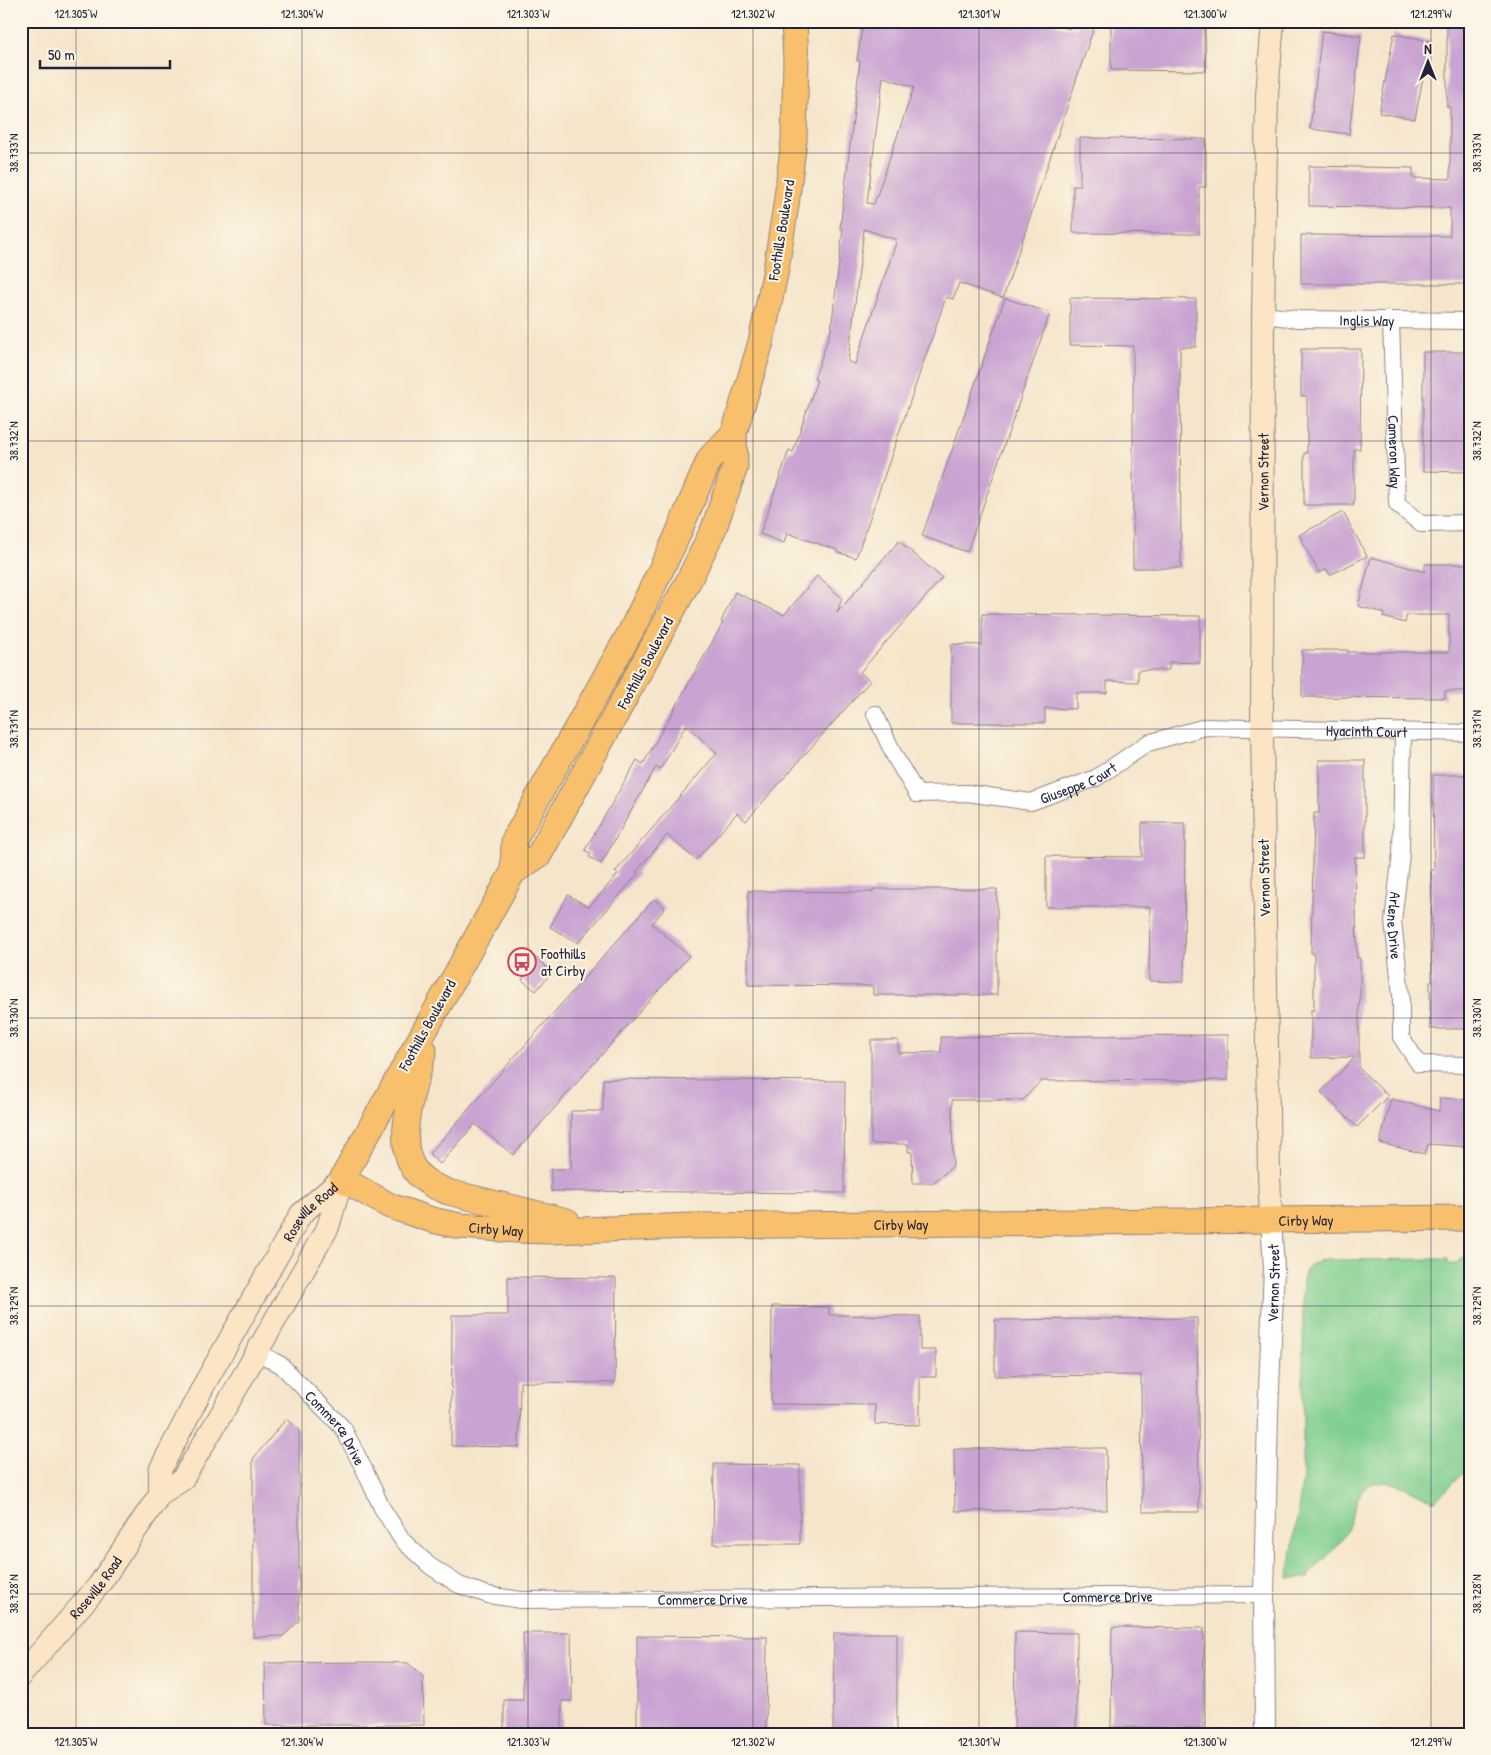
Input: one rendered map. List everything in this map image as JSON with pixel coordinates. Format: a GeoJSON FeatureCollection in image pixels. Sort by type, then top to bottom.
{"type":"FeatureCollection","features":[{"type":"Feature","properties":{"kind":"main road","name":"Foothills Boulevard"},"geometry":{"type":"LineString","coordinates":[[342,1179],[513,872],[514,840],[631,631],[678,534],[710,458],[734,433],[761,342],[776,269],[786,205],[794,140],[796,60],[794,21]]}},
{"type":"Feature","properties":{"kind":"main road","name":"Vernon Street"},"geometry":{"type":"LineString","coordinates":[[1271,1220],[1267,1115],[1262,728],[1263,315],[1268,95],[1273,21]]}},
{"type":"Feature","properties":{"kind":"main road"},"geometry":{"type":"LineString","coordinates":[[432,1016],[406,1122],[406,1146],[410,1162],[416,1173],[434,1187],[448,1192],[599,1229]]}},
{"type":"Feature","properties":{"kind":"main road","name":"Cirby Way"},"geometry":{"type":"LineString","coordinates":[[342,1179],[390,1206],[432,1220],[460,1226],[516,1230],[691,1226],[1470,1218]]}},
{"type":"Feature","properties":{"kind":"main road","name":"Roseville Road"},"geometry":{"type":"LineString","coordinates":[[21,1675],[99,1585],[160,1494],[182,1480],[258,1352],[328,1227],[342,1179]]}},
{"type":"Feature","properties":{"kind":"main road","name":"Roseville Road"},"geometry":{"type":"LineString","coordinates":[[160,1494],[160,1470],[205,1383],[301,1214],[342,1179]]}},
{"type":"Feature","properties":{"kind":"street","name":"Inglis Way"},"geometry":{"type":"LineString","coordinates":[[1263,315],[1298,319],[1470,321]]}},
{"type":"Feature","properties":{"kind":"street","name":"Cameron Way"},"geometry":{"type":"LineString","coordinates":[[1391,321],[1397,504],[1420,524],[1470,523]]}},
{"type":"Feature","properties":{"kind":"street","name":"Giuseppe Court"},"geometry":{"type":"LineString","coordinates":[[876,714],[895,757],[917,794],[967,792],[1031,802],[1096,778],[1148,743],[1205,727],[1262,728]]}},
{"type":"Feature","properties":{"kind":"street","name":"Hyacinth Court"},"geometry":{"type":"LineString","coordinates":[[1262,728],[1470,733]]}},
{"type":"Feature","properties":{"kind":"street","name":"Arlene Drive"},"geometry":{"type":"LineString","coordinates":[[1403,732],[1401,854],[1393,921],[1401,995],[1401,1037],[1418,1064],[1470,1065]]}},
{"type":"Feature","properties":{"kind":"street","name":"Vernon Street"},"geometry":{"type":"LineString","coordinates":[[1265,1734],[1264,1595],[1268,1413],[1274,1268],[1271,1220]]}},
{"type":"Feature","properties":{"kind":"street","name":"Commerce Drive"},"geometry":{"type":"LineString","coordinates":[[258,1352],[281,1365],[343,1428],[382,1508],[403,1541],[430,1566],[459,1585],[488,1594],[521,1600],[1264,1595]]}},
{"type":"Feature","properties":{"kind":"green space"},"geometry":{"type":"Polygon","coordinates":[[[1305,21],[1470,21],[1470,25],[1305,26],[1305,21]]]}},
{"type":"Feature","properties":{"kind":"green space"},"geometry":{"type":"Polygon","coordinates":[[[1470,1258],[1470,1466],[1434,1502],[1395,1484],[1384,1482],[1366,1487],[1359,1496],[1344,1536],[1337,1546],[1308,1576],[1309,1578],[1288,1578],[1303,1477],[1303,1281],[1307,1268],[1313,1263],[1325,1260],[1448,1259],[1448,1264],[1458,1264],[1461,1259],[1470,1258]]]}},
{"type":"Feature","properties":{"kind":"building"},"geometry":{"type":"Polygon","coordinates":[[[863,21],[1046,21],[1069,29],[1070,27],[1076,29],[1079,22],[1094,27],[1003,298],[959,283],[953,299],[946,297],[856,558],[787,533],[784,543],[760,534],[789,450],[793,452],[817,380],[814,379],[831,330],[843,229],[840,229],[860,61],[857,61],[863,21]],[[883,77],[867,203],[874,204],[914,87],[883,77]],[[864,229],[848,362],[855,364],[897,240],[864,229]]]}},
{"type":"Feature","properties":{"kind":"building"},"geometry":{"type":"Polygon","coordinates":[[[1111,22],[1205,23],[1206,71],[1111,70],[1111,22]]]}},
{"type":"Feature","properties":{"kind":"building"},"geometry":{"type":"Polygon","coordinates":[[[1447,26],[1470,26],[1470,284],[1301,284],[1301,235],[1450,236],[1450,208],[1309,206],[1309,166],[1413,168],[1413,178],[1450,179],[1450,107],[1447,107],[1447,26]]]}},
{"type":"Feature","properties":{"kind":"building"},"geometry":{"type":"Polygon","coordinates":[[[1322,31],[1361,36],[1349,134],[1310,129],[1322,31]]]}},
{"type":"Feature","properties":{"kind":"building"},"geometry":{"type":"Polygon","coordinates":[[[1394,34],[1430,41],[1415,119],[1379,113],[1394,34]]]}},
{"type":"Feature","properties":{"kind":"building"},"geometry":{"type":"Polygon","coordinates":[[[1080,138],[1206,139],[1206,187],[1199,187],[1199,234],[1073,233],[1073,186],[1080,186],[1080,138]]]}},
{"type":"Feature","properties":{"kind":"building"},"geometry":{"type":"Polygon","coordinates":[[[1005,298],[1050,313],[967,552],[922,536],[1005,298]]]}},
{"type":"Feature","properties":{"kind":"building"},"geometry":{"type":"Polygon","coordinates":[[[1070,298],[1196,299],[1196,347],[1180,347],[1181,568],[1133,568],[1133,346],[1070,345],[1070,298]]]}},
{"type":"Feature","properties":{"kind":"building"},"geometry":{"type":"Polygon","coordinates":[[[1301,349],[1361,349],[1360,449],[1354,449],[1354,505],[1304,505],[1304,453],[1307,453],[1307,396],[1301,396],[1301,349]]]}},
{"type":"Feature","properties":{"kind":"building"},"geometry":{"type":"Polygon","coordinates":[[[1423,352],[1470,352],[1470,472],[1423,471],[1423,352]]]}},
{"type":"Feature","properties":{"kind":"building"},"geometry":{"type":"Polygon","coordinates":[[[1343,512],[1367,556],[1330,575],[1327,569],[1319,573],[1299,535],[1343,512]]]}},
{"type":"Feature","properties":{"kind":"building"},"geometry":{"type":"Polygon","coordinates":[[[899,541],[942,578],[860,672],[870,681],[746,821],[737,813],[696,860],[667,835],[636,872],[638,874],[578,943],[550,927],[568,895],[589,907],[618,874],[615,872],[717,753],[686,725],[660,770],[656,767],[601,864],[589,857],[591,854],[585,850],[637,760],[643,764],[723,623],[721,622],[735,592],[784,615],[817,576],[842,598],[837,613],[899,541]]]}},
{"type":"Feature","properties":{"kind":"building"},"geometry":{"type":"Polygon","coordinates":[[[1371,557],[1425,572],[1425,564],[1468,564],[1470,691],[1445,691],[1445,698],[1302,697],[1302,650],[1449,652],[1449,615],[1407,615],[1405,623],[1383,617],[1384,613],[1358,606],[1371,557]]]}},
{"type":"Feature","properties":{"kind":"building"},"geometry":{"type":"Polygon","coordinates":[[[982,614],[1200,616],[1200,663],[1169,662],[1169,670],[1138,670],[1138,682],[1107,681],[1107,693],[1076,693],[1076,709],[1045,708],[1045,723],[951,723],[951,644],[982,645],[982,614]]]}},
{"type":"Feature","properties":{"kind":"building"},"geometry":{"type":"Polygon","coordinates":[[[1319,760],[1365,760],[1365,857],[1355,857],[1357,958],[1360,958],[1359,1068],[1388,1096],[1357,1127],[1321,1092],[1355,1057],[1311,1058],[1311,1010],[1314,1010],[1314,953],[1311,953],[1314,813],[1319,813],[1319,760]]]}},
{"type":"Feature","properties":{"kind":"building"},"geometry":{"type":"Polygon","coordinates":[[[1433,775],[1470,775],[1470,1029],[1430,1029],[1430,982],[1432,982],[1431,870],[1434,870],[1433,775]]]}},
{"type":"Feature","properties":{"kind":"building"},"geometry":{"type":"Polygon","coordinates":[[[1142,823],[1185,823],[1184,982],[1149,981],[1150,907],[1046,907],[1046,856],[1142,857],[1142,823]]]}},
{"type":"Feature","properties":{"kind":"building"},"geometry":{"type":"Polygon","coordinates":[[[873,889],[997,889],[997,995],[873,995],[873,986],[748,985],[748,891],[873,892],[873,889]]]}},
{"type":"Feature","properties":{"kind":"building"},"geometry":{"type":"Polygon","coordinates":[[[654,899],[665,908],[652,924],[689,956],[513,1155],[475,1124],[440,1164],[429,1154],[654,899]]]}},
{"type":"Feature","properties":{"kind":"building"},"geometry":{"type":"Polygon","coordinates":[[[535,957],[552,972],[536,991],[522,980],[535,957]]]}},
{"type":"Feature","properties":{"kind":"building"},"geometry":{"type":"Polygon","coordinates":[[[1228,1035],[1228,1080],[1041,1081],[1023,1100],[952,1100],[953,1166],[933,1183],[913,1183],[912,1152],[908,1152],[908,1144],[871,1144],[871,1040],[898,1040],[898,1053],[941,1052],[941,1037],[1228,1035]]]}},
{"type":"Feature","properties":{"kind":"building"},"geometry":{"type":"Polygon","coordinates":[[[603,1079],[845,1081],[844,1193],[551,1191],[551,1169],[571,1169],[571,1111],[603,1111],[603,1079]]]}},
{"type":"Feature","properties":{"kind":"building"},"geometry":{"type":"Polygon","coordinates":[[[1440,1098],[1470,1100],[1470,1147],[1428,1144],[1425,1154],[1380,1143],[1391,1099],[1439,1111],[1440,1098]]]}},
{"type":"Feature","properties":{"kind":"building"},"geometry":{"type":"Polygon","coordinates":[[[508,1277],[616,1278],[615,1383],[520,1382],[519,1447],[451,1446],[452,1315],[508,1315],[508,1277]]]}},
{"type":"Feature","properties":{"kind":"building"},"geometry":{"type":"Polygon","coordinates":[[[772,1306],[829,1307],[829,1315],[920,1316],[920,1350],[936,1350],[936,1377],[920,1377],[920,1425],[875,1424],[875,1405],[771,1404],[772,1306]]]}},
{"type":"Feature","properties":{"kind":"building"},"geometry":{"type":"Polygon","coordinates":[[[1197,1318],[1199,1512],[1142,1512],[1141,1375],[995,1376],[995,1320],[1197,1318]]]}},
{"type":"Feature","properties":{"kind":"building"},"geometry":{"type":"Polygon","coordinates":[[[286,1419],[299,1430],[299,1621],[283,1636],[253,1637],[253,1459],[286,1419]]]}},
{"type":"Feature","properties":{"kind":"building"},"geometry":{"type":"Polygon","coordinates":[[[1106,1448],[1107,1510],[955,1511],[954,1449],[1106,1448]]]}},
{"type":"Feature","properties":{"kind":"building"},"geometry":{"type":"Polygon","coordinates":[[[714,1464],[800,1465],[800,1544],[713,1544],[714,1464]]]}},
{"type":"Feature","properties":{"kind":"building"},"geometry":{"type":"Polygon","coordinates":[[[1112,1627],[1204,1628],[1203,1728],[1111,1727],[1112,1627]]]}},
{"type":"Feature","properties":{"kind":"building"},"geometry":{"type":"Polygon","coordinates":[[[1015,1632],[1077,1633],[1076,1734],[1014,1734],[1015,1632]]]}},
{"type":"Feature","properties":{"kind":"building"},"geometry":{"type":"Polygon","coordinates":[[[523,1633],[571,1633],[572,1701],[562,1701],[562,1734],[504,1734],[504,1700],[523,1700],[523,1633]]]}},
{"type":"Feature","properties":{"kind":"building"},"geometry":{"type":"Polygon","coordinates":[[[834,1633],[897,1633],[897,1734],[833,1734],[834,1633]]]}},
{"type":"Feature","properties":{"kind":"building"},"geometry":{"type":"Polygon","coordinates":[[[637,1636],[767,1637],[766,1734],[637,1734],[637,1636]]]}},
{"type":"Feature","properties":{"kind":"building"},"geometry":{"type":"Polygon","coordinates":[[[265,1663],[408,1663],[423,1676],[424,1725],[266,1725],[265,1663]]]}},
{"type":"Feature","properties":{"kind":"place","name":"Foothills at Cirby"},"geometry":{"type":"Point","coordinates":[522,962]}}]}
